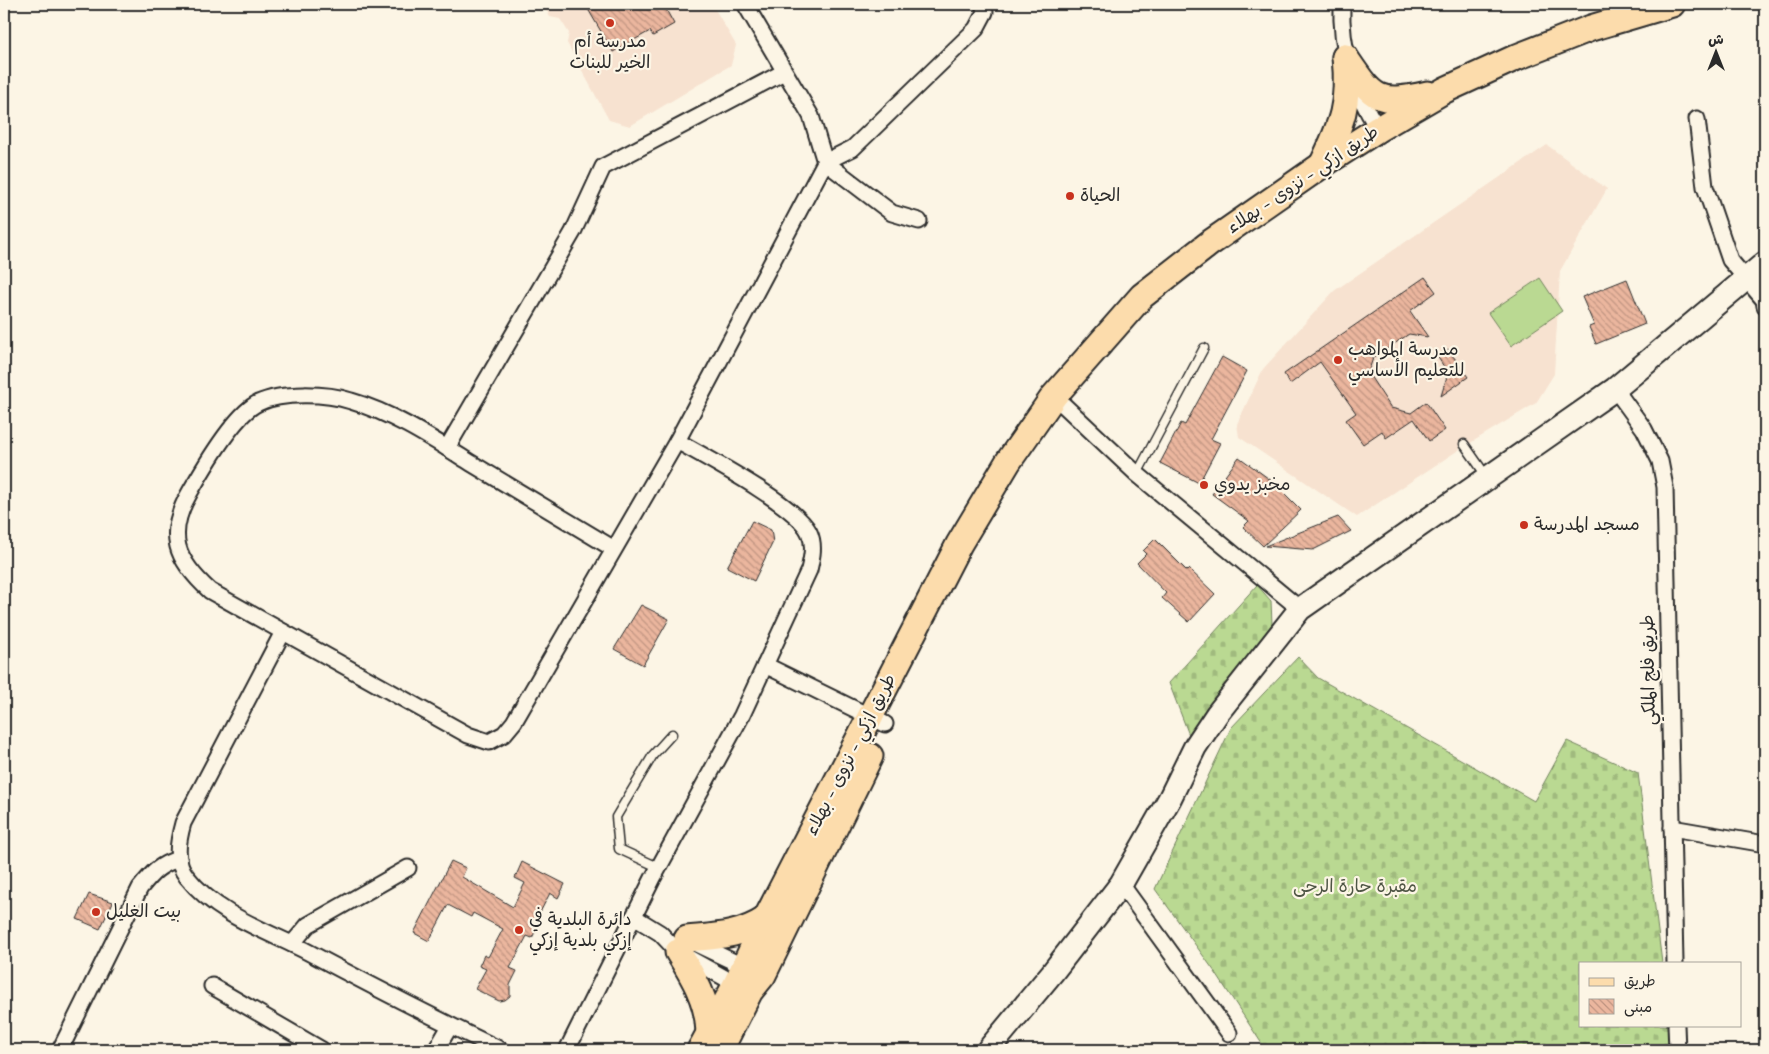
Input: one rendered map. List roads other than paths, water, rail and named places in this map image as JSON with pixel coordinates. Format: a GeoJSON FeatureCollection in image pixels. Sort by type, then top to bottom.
{"type":"FeatureCollection","features":[{"type":"Feature","properties":{"kind":"main road","name":"طريق ازكي - نزوى - بهلاء"},"geometry":{"type":"LineString","coordinates":[[748,979],[766,919],[878,721],[969,554],[1008,462],[1054,396],[1142,296],[1210,243],[1322,165],[1378,129],[1445,90],[1517,56],[1591,28],[1672,4]]}},
{"type":"Feature","properties":{"kind":"main road"},"geometry":{"type":"LineString","coordinates":[[1345,57],[1368,90],[1382,98],[1406,99],[1445,90]]}},
{"type":"Feature","properties":{"kind":"main road"},"geometry":{"type":"LineString","coordinates":[[1322,165],[1339,130],[1345,108],[1348,88],[1345,57]]}},
{"type":"Feature","properties":{"kind":"main road","name":"طريق ازكي - نزوى - بهلاء"},"geometry":{"type":"LineString","coordinates":[[710,1044],[748,979],[878,721]]}},
{"type":"Feature","properties":{"kind":"main road"},"geometry":{"type":"LineString","coordinates":[[710,1044],[706,1002],[682,946],[750,930],[766,919]]}},
{"type":"Feature","properties":{"kind":"street"},"geometry":{"type":"LineString","coordinates":[[744,4],[811,116],[825,162],[892,213],[919,222]]}},
{"type":"Feature","properties":{"kind":"street"},"geometry":{"type":"LineString","coordinates":[[614,549],[447,448],[384,414],[350,400],[323,396],[289,395],[257,403],[235,422],[182,506],[175,533],[181,557],[191,573],[210,591],[468,735],[488,742],[504,734],[514,722],[678,440],[825,162],[854,148],[976,29],[985,12],[984,4]]}},
{"type":"Feature","properties":{"kind":"street"},"geometry":{"type":"LineString","coordinates":[[1342,4],[1341,28],[1345,57],[1366,110],[1378,129]]}},
{"type":"Feature","properties":{"kind":"street"},"geometry":{"type":"LineString","coordinates":[[447,448],[573,232],[603,167],[784,72]]}},
{"type":"Feature","properties":{"kind":"street"},"geometry":{"type":"LineString","coordinates":[[1697,120],[1705,187],[1730,260],[1764,300],[1765,306]]}},
{"type":"Feature","properties":{"kind":"street"},"geometry":{"type":"LineString","coordinates":[[988,1050],[1052,973],[1121,884],[1170,798],[1195,747],[1217,714],[1300,609],[1615,389],[1765,263]]}},
{"type":"Feature","properties":{"kind":"street","name":"طريق فلج الملكي"},"geometry":{"type":"LineString","coordinates":[[1615,389],[1644,429],[1660,461],[1665,487],[1675,962]]}},
{"type":"Feature","properties":{"kind":"street"},"geometry":{"type":"LineString","coordinates":[[1054,396],[1138,474],[1300,609]]}},
{"type":"Feature","properties":{"kind":"street"},"geometry":{"type":"LineString","coordinates":[[567,1050],[658,867],[742,715],[809,570],[814,550],[809,532],[798,518],[781,504],[678,440]]}},
{"type":"Feature","properties":{"kind":"street"},"geometry":{"type":"LineString","coordinates":[[283,632],[183,823],[178,841],[179,860],[186,876],[209,898],[248,924],[292,944],[500,1050]]}},
{"type":"Feature","properties":{"kind":"street"},"geometry":{"type":"LineString","coordinates":[[765,666],[878,721]]}},
{"type":"Feature","properties":{"kind":"street"},"geometry":{"type":"LineString","coordinates":[[1672,828],[1765,844]]}},
{"type":"Feature","properties":{"kind":"street"},"geometry":{"type":"LineString","coordinates":[[60,1050],[140,888],[154,870],[165,863],[179,860]]}},
{"type":"Feature","properties":{"kind":"street"},"geometry":{"type":"LineString","coordinates":[[292,944],[308,925],[408,868]]}},
{"type":"Feature","properties":{"kind":"street"},"geometry":{"type":"LineString","coordinates":[[1121,884],[1229,1033]]}},
{"type":"Feature","properties":{"kind":"street"},"geometry":{"type":"LineString","coordinates":[[634,917],[682,946],[748,979]]}},
{"type":"Feature","properties":{"kind":"street"},"geometry":{"type":"LineString","coordinates":[[212,986],[295,1044],[322,1050]]}},
{"type":"Feature","properties":{"kind":"street"},"geometry":{"type":"LineString","coordinates":[[436,1050],[450,1026]]}},
{"type":"Feature","properties":{"kind":"street"},"geometry":{"type":"LineString","coordinates":[[1676,1026],[1677,1050]]}},
{"type":"Feature","properties":{"kind":"lane"},"geometry":{"type":"LineString","coordinates":[[1138,474],[1204,348]]}},
{"type":"Feature","properties":{"kind":"lane"},"geometry":{"type":"LineString","coordinates":[[1464,444],[1487,477]]}},
{"type":"Feature","properties":{"kind":"lane"},"geometry":{"type":"LineString","coordinates":[[658,867],[619,849],[616,817],[653,755],[672,734]]}},
{"type":"Feature","properties":{"kind":"place","name":"مدرسة أم الخير للبنات"},"geometry":{"type":"Point","coordinates":[610,23]}},
{"type":"Feature","properties":{"kind":"place","name":"الحياة"},"geometry":{"type":"Point","coordinates":[1070,196]}},
{"type":"Feature","properties":{"kind":"place","name":"مدرسة المواهب للتعليم الأساسي"},"geometry":{"type":"Point","coordinates":[1338,360]}},
{"type":"Feature","properties":{"kind":"place","name":"مخبز يدوي"},"geometry":{"type":"Point","coordinates":[1204,485]}},
{"type":"Feature","properties":{"kind":"place","name":"مسجد المدرسة"},"geometry":{"type":"Point","coordinates":[1524,525]}},
{"type":"Feature","properties":{"kind":"place","name":"بيت الغليل"},"geometry":{"type":"Point","coordinates":[96,912]}},
{"type":"Feature","properties":{"kind":"place","name":"دائرة البلدية في إزكي بلدية إزكي"},"geometry":{"type":"Point","coordinates":[519,930]}},
{"type":"Feature","properties":{"kind":"park label","name":"مقبرة حارة الرحى"},"geometry":{"type":"Point","coordinates":[1355,887]}}]}
